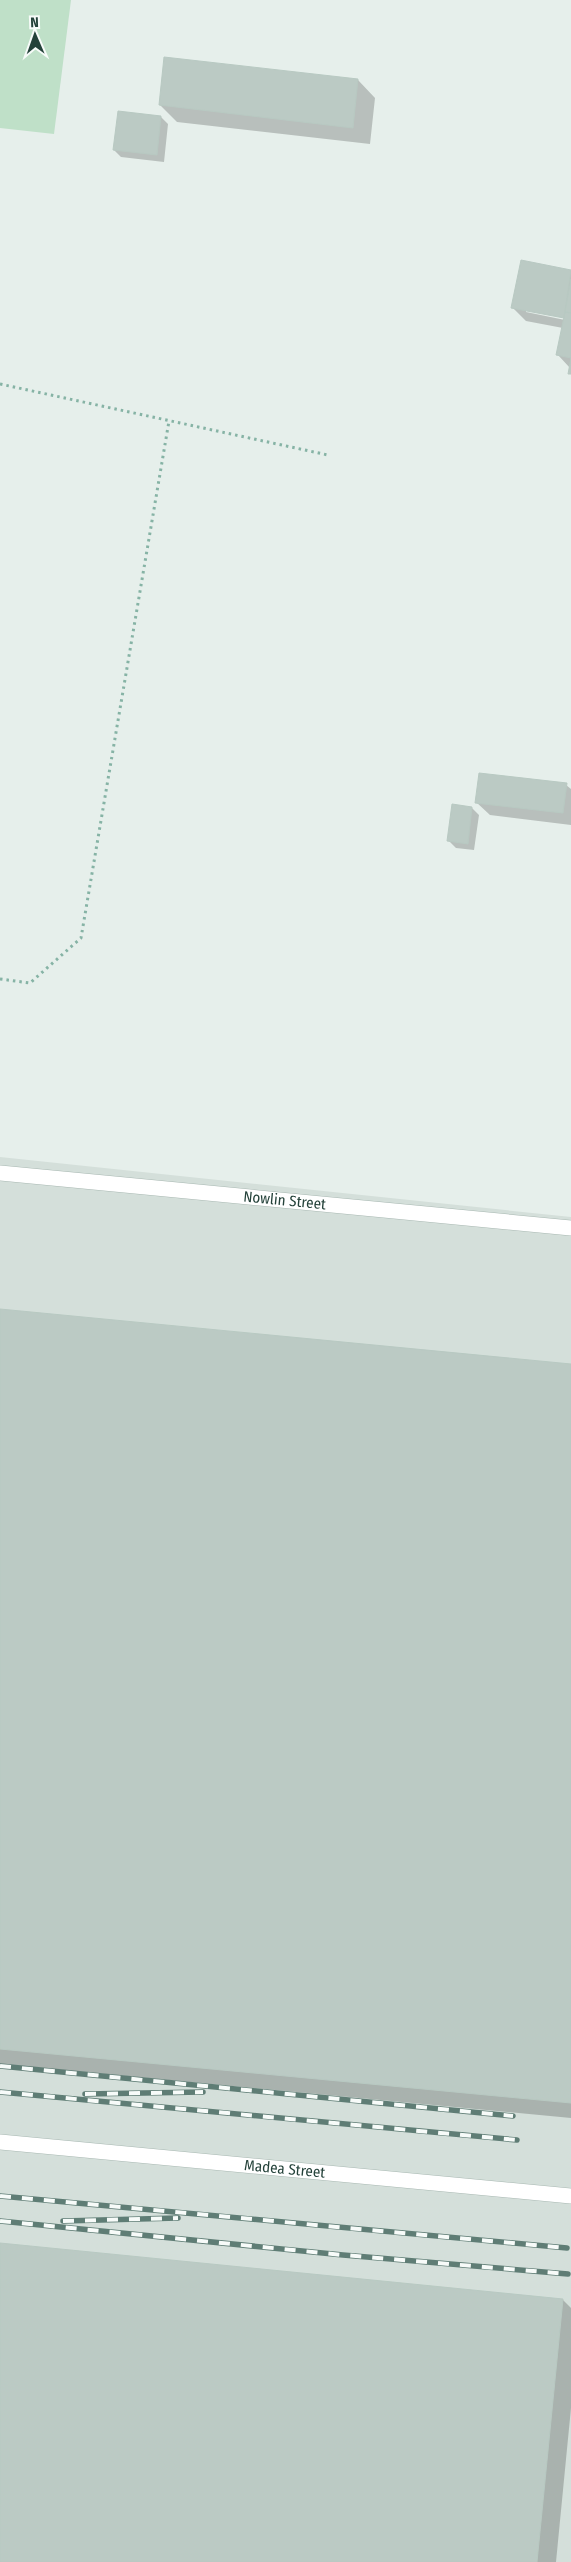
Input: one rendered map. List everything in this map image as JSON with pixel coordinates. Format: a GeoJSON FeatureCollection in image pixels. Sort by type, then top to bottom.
{"type":"FeatureCollection","features":[{"type":"Feature","properties":{"kind":"street","name":"Nowlin Street"},"geometry":{"type":"LineString","coordinates":[[0,1173],[571,1228]]}},
{"type":"Feature","properties":{"kind":"street","name":"Madea Street"},"geometry":{"type":"LineString","coordinates":[[0,2142],[571,2196]]}},
{"type":"Feature","properties":{"kind":"path"},"geometry":{"type":"LineString","coordinates":[[0,384],[328,455]]}},
{"type":"Feature","properties":{"kind":"path"},"geometry":{"type":"LineString","coordinates":[[0,979],[30,983],[81,938],[169,421]]}},
{"type":"Feature","properties":{"kind":"shaded area"},"geometry":{"type":"Polygon","coordinates":[[[0,1157],[571,1217],[571,2562],[0,2562],[0,1157]]]}},
{"type":"Feature","properties":{"kind":"green space"},"geometry":{"type":"Polygon","coordinates":[[[0,0],[71,0],[54,134],[0,128],[0,0]]]}},
{"type":"Feature","properties":{"kind":"building"},"geometry":{"type":"Polygon","coordinates":[[[164,57],[358,79],[353,128],[159,105],[164,57]]]}},
{"type":"Feature","properties":{"kind":"building"},"geometry":{"type":"Polygon","coordinates":[[[118,111],[161,116],[157,155],[113,150],[118,111]]]}},
{"type":"Feature","properties":{"kind":"building"},"geometry":{"type":"Polygon","coordinates":[[[521,260],[571,270],[564,318],[511,308],[521,260]]]}},
{"type":"Feature","properties":{"kind":"building"},"geometry":{"type":"Polygon","coordinates":[[[571,279],[571,313],[565,312],[571,279]]]}},
{"type":"Feature","properties":{"kind":"building"},"geometry":{"type":"Polygon","coordinates":[[[565,312],[571,313],[571,358],[556,355],[565,312]]]}},
{"type":"Feature","properties":{"kind":"building"},"geometry":{"type":"Polygon","coordinates":[[[571,358],[571,374],[568,374],[571,358]]]}},
{"type":"Feature","properties":{"kind":"building"},"geometry":{"type":"Polygon","coordinates":[[[479,773],[567,783],[563,813],[475,803],[479,773]]]}},
{"type":"Feature","properties":{"kind":"building"},"geometry":{"type":"Polygon","coordinates":[[[452,804],[472,807],[468,844],[447,841],[452,804]]]}},
{"type":"Feature","properties":{"kind":"building"},"geometry":{"type":"Polygon","coordinates":[[[0,1309],[571,1364],[571,2103],[0,2049],[0,1309]]]}},
{"type":"Feature","properties":{"kind":"building"},"geometry":{"type":"Polygon","coordinates":[[[0,2243],[563,2299],[537,2562],[0,2562],[0,2243]]]}},
{"type":"Feature","properties":{"kind":"railway"},"geometry":{"type":"LineString","coordinates":[[0,2066],[513,2116]]}},
{"type":"Feature","properties":{"kind":"railway"},"geometry":{"type":"LineString","coordinates":[[0,2092],[517,2140]]}},
{"type":"Feature","properties":{"kind":"railway"},"geometry":{"type":"LineString","coordinates":[[85,2094],[203,2092]]}},
{"type":"Feature","properties":{"kind":"railway"},"geometry":{"type":"LineString","coordinates":[[0,2196],[567,2248]]}},
{"type":"Feature","properties":{"kind":"railway"},"geometry":{"type":"LineString","coordinates":[[63,2221],[178,2218]]}},
{"type":"Feature","properties":{"kind":"railway"},"geometry":{"type":"LineString","coordinates":[[0,2221],[343,2255],[568,2274]]}}]}
